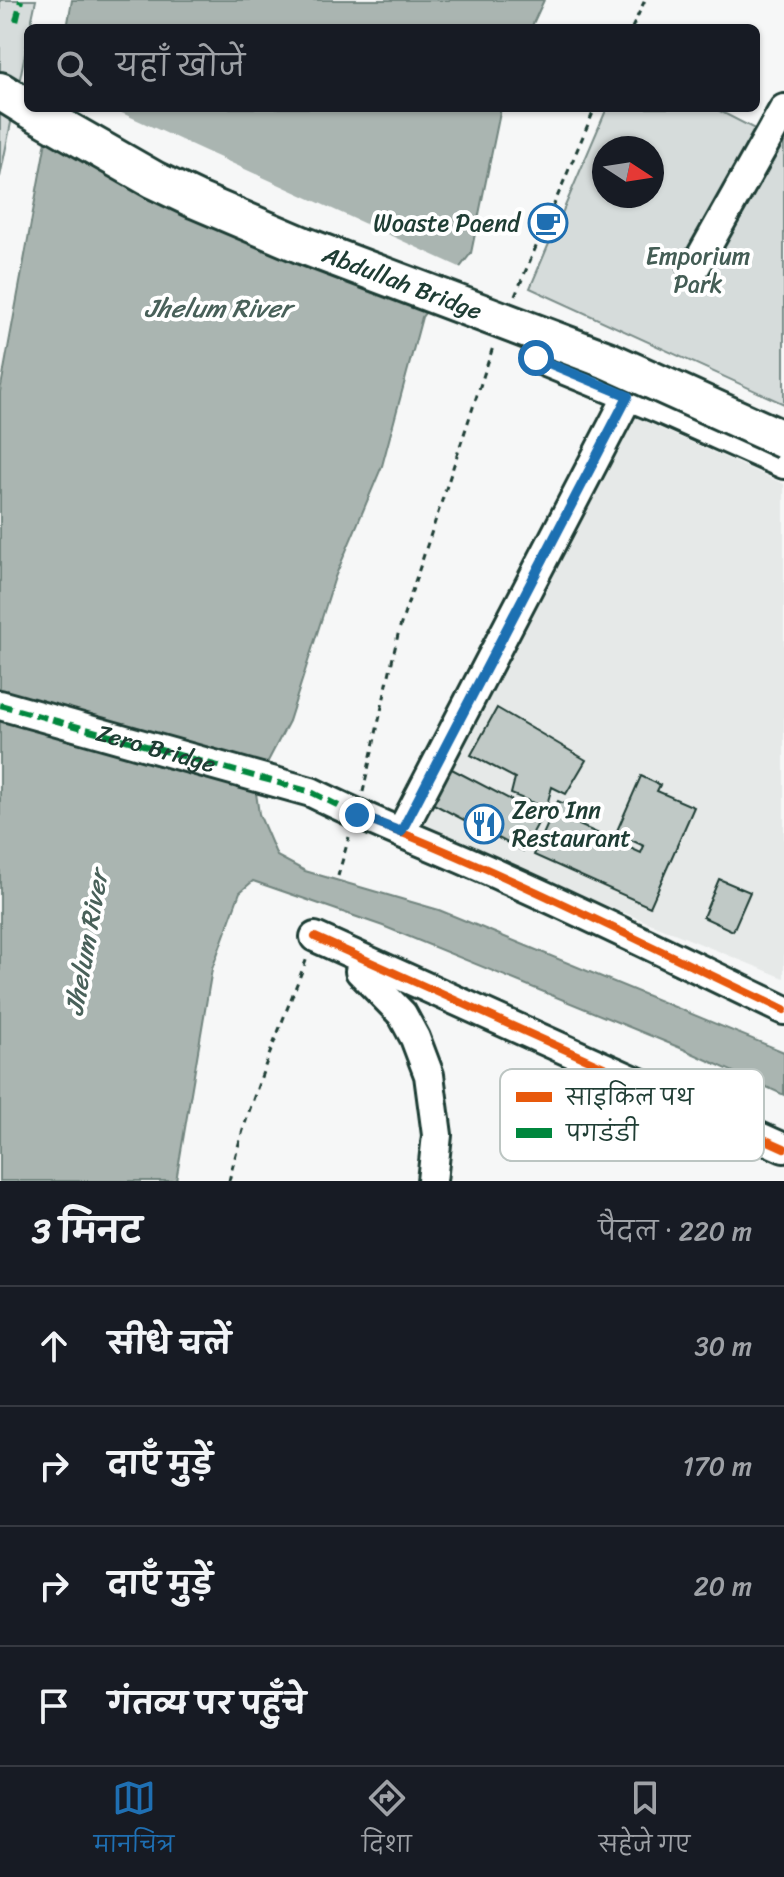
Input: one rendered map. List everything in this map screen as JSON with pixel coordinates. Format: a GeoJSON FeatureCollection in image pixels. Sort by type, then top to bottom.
{"type":"FeatureCollection","features":[{"type":"Feature","properties":{"kind":"main road","name":"Abdullah Bridge"},"geometry":{"type":"LineString","coordinates":[[0,91],[24,106]]}},
{"type":"Feature","properties":{"kind":"main road","name":"Abdullah Bridge"},"geometry":{"type":"LineString","coordinates":[[35,112],[154,180],[208,206],[302,245],[594,355],[784,440]]}},
{"type":"Feature","properties":{"kind":"street"},"geometry":{"type":"LineString","coordinates":[[693,271],[784,109]]}},
{"type":"Feature","properties":{"kind":"street"},"geometry":{"type":"LineString","coordinates":[[536,358],[784,464]]}},
{"type":"Feature","properties":{"kind":"street"},"geometry":{"type":"LineString","coordinates":[[401,832],[628,396]]}},
{"type":"Feature","properties":{"kind":"street","name":"Zero Bridge"},"geometry":{"type":"LineString","coordinates":[[0,705],[311,792],[357,815],[510,880],[784,1010]]}},
{"type":"Feature","properties":{"kind":"street"},"geometry":{"type":"LineString","coordinates":[[315,937],[608,1069]]}},
{"type":"Feature","properties":{"kind":"street"},"geometry":{"type":"LineString","coordinates":[[360,971],[402,1014],[429,1075],[437,1135],[432,1181]]}},
{"type":"Feature","properties":{"kind":"street"},"geometry":{"type":"LineString","coordinates":[[764,1139],[784,1148]]}},
{"type":"Feature","properties":{"kind":"path"},"geometry":{"type":"LineString","coordinates":[[634,24],[645,0]]}},
{"type":"Feature","properties":{"kind":"path"},"geometry":{"type":"LineString","coordinates":[[515,295],[593,112]]}},
{"type":"Feature","properties":{"kind":"path"},"geometry":{"type":"LineString","coordinates":[[338,876],[357,815],[399,630],[498,336]]}},
{"type":"Feature","properties":{"kind":"path"},"geometry":{"type":"LineString","coordinates":[[229,1181],[263,1071],[315,937]]}},
{"type":"Feature","properties":{"kind":"shaded area"},"geometry":{"type":"Polygon","coordinates":[[[628,414],[784,484],[784,978],[407,824],[628,414]]]}},
{"type":"Feature","properties":{"kind":"green space"},"geometry":{"type":"Polygon","coordinates":[[[0,0],[36,0],[31,24],[24,24],[24,59],[0,177],[0,0]]]}},
{"type":"Feature","properties":{"kind":"green space","name":"Emporium Park"},"geometry":{"type":"Polygon","coordinates":[[[605,112],[722,112],[778,141],[784,133],[784,404],[530,288],[592,143],[592,208],[664,208],[664,136],[595,136],[605,112]]]}},
{"type":"Feature","properties":{"kind":"water"},"geometry":{"type":"Polygon","coordinates":[[[72,0],[544,0],[533,24],[68,24],[72,0]]]}},
{"type":"Feature","properties":{"kind":"water","name":"Jhelum River"},"geometry":{"type":"Polygon","coordinates":[[[51,112],[500,112],[471,253],[422,317],[382,466],[335,577],[289,721],[255,786],[259,814],[277,856],[305,871],[439,910],[784,1052],[784,1095],[764,1086],[764,1069],[727,1069],[383,926],[253,881],[240,892],[212,969],[176,1181],[0,1181],[0,392],[51,112]]]}},
{"type":"Feature","properties":{"kind":"pier"},"geometry":{"type":"Polygon","coordinates":[[[56,112],[120,112],[464,269],[439,302],[56,112]]]}},
{"type":"Feature","properties":{"kind":"building"},"geometry":{"type":"Polygon","coordinates":[[[497,708],[586,760],[566,794],[552,787],[546,808],[511,794],[515,778],[471,755],[497,708]]]}},
{"type":"Feature","properties":{"kind":"building"},"geometry":{"type":"Polygon","coordinates":[[[446,766],[542,816],[523,851],[428,801],[446,766]]]}},
{"type":"Feature","properties":{"kind":"building"},"geometry":{"type":"Polygon","coordinates":[[[641,776],[660,785],[657,791],[694,807],[650,907],[534,855],[558,801],[585,813],[579,825],[641,853],[644,846],[616,833],[641,776]]]}},
{"type":"Feature","properties":{"kind":"building"},"geometry":{"type":"Polygon","coordinates":[[[719,879],[750,892],[733,931],[703,917],[719,879]]]}},
{"type":"Feature","properties":{"kind":"marked path"},"geometry":{"type":"LineString","coordinates":[[16,21],[21,0]]}},
{"type":"Feature","properties":{"kind":"marked path"},"geometry":{"type":"LineString","coordinates":[[0,705],[311,792],[357,815]]}},
{"type":"Feature","properties":{"kind":"cycle path"},"geometry":{"type":"LineString","coordinates":[[357,815],[519,884],[784,1010]]}},
{"type":"Feature","properties":{"kind":"cycle path"},"geometry":{"type":"LineString","coordinates":[[315,937],[608,1069]]}},
{"type":"Feature","properties":{"kind":"cycle path"},"geometry":{"type":"LineString","coordinates":[[764,1139],[784,1148]]}},
{"type":"Feature","properties":{"kind":"place","name":"Woaste Paend"},"geometry":{"type":"Point","coordinates":[548,223]}},
{"type":"Feature","properties":{"kind":"place","name":"Zero Inn Restaurant"},"geometry":{"type":"Point","coordinates":[484,824]}},
{"type":"Feature","properties":{"kind":"route"},"geometry":{"type":"LineString","coordinates":[[357,815],[401,832],[628,396],[536,358]]}}]}
